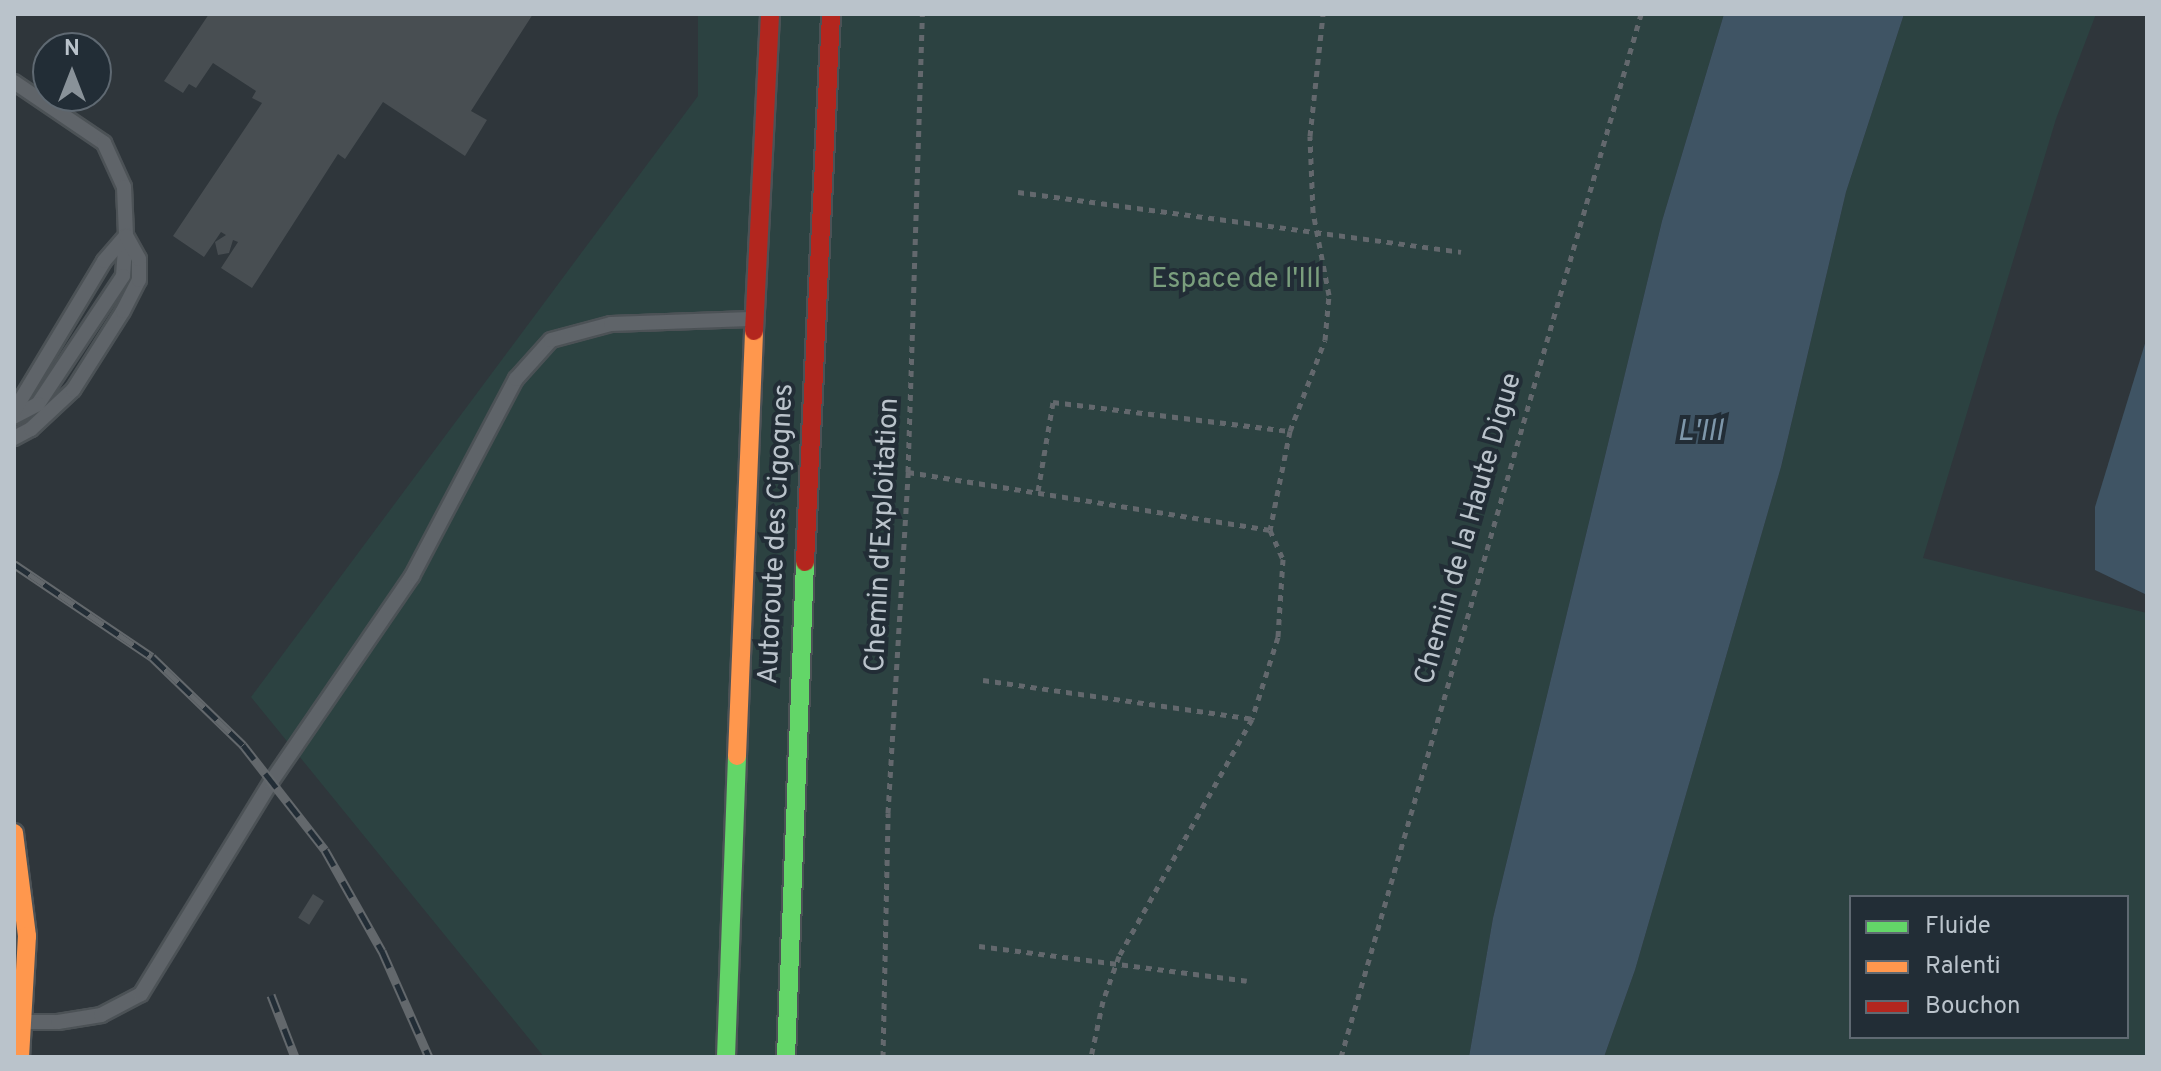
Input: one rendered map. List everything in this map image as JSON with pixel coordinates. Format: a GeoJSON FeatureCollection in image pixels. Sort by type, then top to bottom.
{"type":"FeatureCollection","features":[{"type":"Feature","properties":{"kind":"main road","name":"Autoroute des Cigognes"},"geometry":{"type":"LineString","coordinates":[[726,1057],[754,319],[770,14]]}},
{"type":"Feature","properties":{"kind":"main road","name":"Autoroute des Cigognes"},"geometry":{"type":"LineString","coordinates":[[786,1057],[796,741],[831,14]]}},
{"type":"Feature","properties":{"kind":"main road"},"geometry":{"type":"LineString","coordinates":[[14,833],[27,936],[20,1057]]}},
{"type":"Feature","properties":{"kind":"lane"},"geometry":{"type":"LineString","coordinates":[[14,82],[104,143],[124,187],[126,235],[123,276],[38,404],[14,414]]}},
{"type":"Feature","properties":{"kind":"lane"},"geometry":{"type":"LineString","coordinates":[[14,414],[104,261],[126,235]]}},
{"type":"Feature","properties":{"kind":"lane"},"geometry":{"type":"LineString","coordinates":[[14,438],[31,429],[73,390],[123,311],[139,280],[139,259],[126,235]]}},
{"type":"Feature","properties":{"kind":"lane"},"geometry":{"type":"LineString","coordinates":[[24,1022],[58,1022],[101,1015],[141,994],[271,782],[412,576],[516,379],[551,340],[611,324],[754,319]]}},
{"type":"Feature","properties":{"kind":"path","name":"Chemin d'Exploitation"},"geometry":{"type":"LineString","coordinates":[[883,1057],[888,813],[908,472],[922,14]]}},
{"type":"Feature","properties":{"kind":"path"},"geometry":{"type":"LineString","coordinates":[[1091,1057],[1103,1001],[1116,964],[1252,719],[1278,637],[1283,559],[1270,530],[1290,431],[1325,340],[1329,295],[1316,232],[1310,136],[1323,14]]}},
{"type":"Feature","properties":{"kind":"path","name":"Chemin de la Haute Digue"},"geometry":{"type":"LineString","coordinates":[[1341,1057],[1641,14]]}},
{"type":"Feature","properties":{"kind":"path"},"geometry":{"type":"LineString","coordinates":[[1018,192],[1461,252]]}},
{"type":"Feature","properties":{"kind":"path"},"geometry":{"type":"LineString","coordinates":[[1038,491],[1053,402],[1290,431]]}},
{"type":"Feature","properties":{"kind":"path"},"geometry":{"type":"LineString","coordinates":[[908,472],[1270,530]]}},
{"type":"Feature","properties":{"kind":"path"},"geometry":{"type":"LineString","coordinates":[[983,680],[1252,719]]}},
{"type":"Feature","properties":{"kind":"path"},"geometry":{"type":"LineString","coordinates":[[979,946],[1247,981]]}},
{"type":"Feature","properties":{"kind":"green space","name":"Espace de l'Ill"},"geometry":{"type":"Polygon","coordinates":[[[698,14],[1724,14],[1662,221],[1493,918],[1469,1057],[544,1057],[251,697],[698,96],[698,14]]]}},
{"type":"Feature","properties":{"kind":"green space"},"geometry":{"type":"Polygon","coordinates":[[[1904,14],[2096,14],[2056,119],[1923,558],[2147,613],[2147,1057],[1604,1057],[1635,970],[1781,467],[1846,192],[1904,14]]]}},
{"type":"Feature","properties":{"kind":"water","name":"L'Ill"},"geometry":{"type":"Polygon","coordinates":[[[1724,14],[1904,14],[1846,192],[1781,467],[1635,970],[1604,1057],[1469,1057],[1493,918],[1662,221],[1724,14]]]}},
{"type":"Feature","properties":{"kind":"water"},"geometry":{"type":"Polygon","coordinates":[[[2147,337],[2147,595],[2095,570],[2095,507],[2147,337]]]}},
{"type":"Feature","properties":{"kind":"building"},"geometry":{"type":"Polygon","coordinates":[[[209,14],[533,14],[471,111],[487,120],[465,156],[383,102],[345,159],[338,154],[252,288],[221,268],[238,242],[233,240],[229,253],[218,255],[215,242],[226,235],[221,232],[204,257],[173,236],[262,103],[252,98],[256,91],[213,63],[196,88],[189,84],[183,93],[164,81],[209,14]]]}},
{"type":"Feature","properties":{"kind":"building"},"geometry":{"type":"Polygon","coordinates":[[[313,894],[324,901],[309,925],[298,918],[313,894]]]}},
{"type":"Feature","properties":{"kind":"railway"},"geometry":{"type":"LineString","coordinates":[[14,564],[152,657],[243,745],[325,850],[382,951],[429,1057]]}},
{"type":"Feature","properties":{"kind":"railway"},"geometry":{"type":"LineString","coordinates":[[271,995],[295,1057]]}},
{"type":"Feature","properties":{"kind":"traffic: fast"},"geometry":{"type":"LineString","coordinates":[[786,1057],[805,562]]}},
{"type":"Feature","properties":{"kind":"traffic: fast"},"geometry":{"type":"LineString","coordinates":[[726,1057],[737,756]]}},
{"type":"Feature","properties":{"kind":"traffic: slow"},"geometry":{"type":"LineString","coordinates":[[737,756],[754,331]]}},
{"type":"Feature","properties":{"kind":"traffic: slow"},"geometry":{"type":"LineString","coordinates":[[14,833],[27,936],[20,1057]]}},
{"type":"Feature","properties":{"kind":"traffic: jam"},"geometry":{"type":"LineString","coordinates":[[754,331],[770,14]]}},
{"type":"Feature","properties":{"kind":"traffic: jam"},"geometry":{"type":"LineString","coordinates":[[805,562],[831,14]]}}]}
